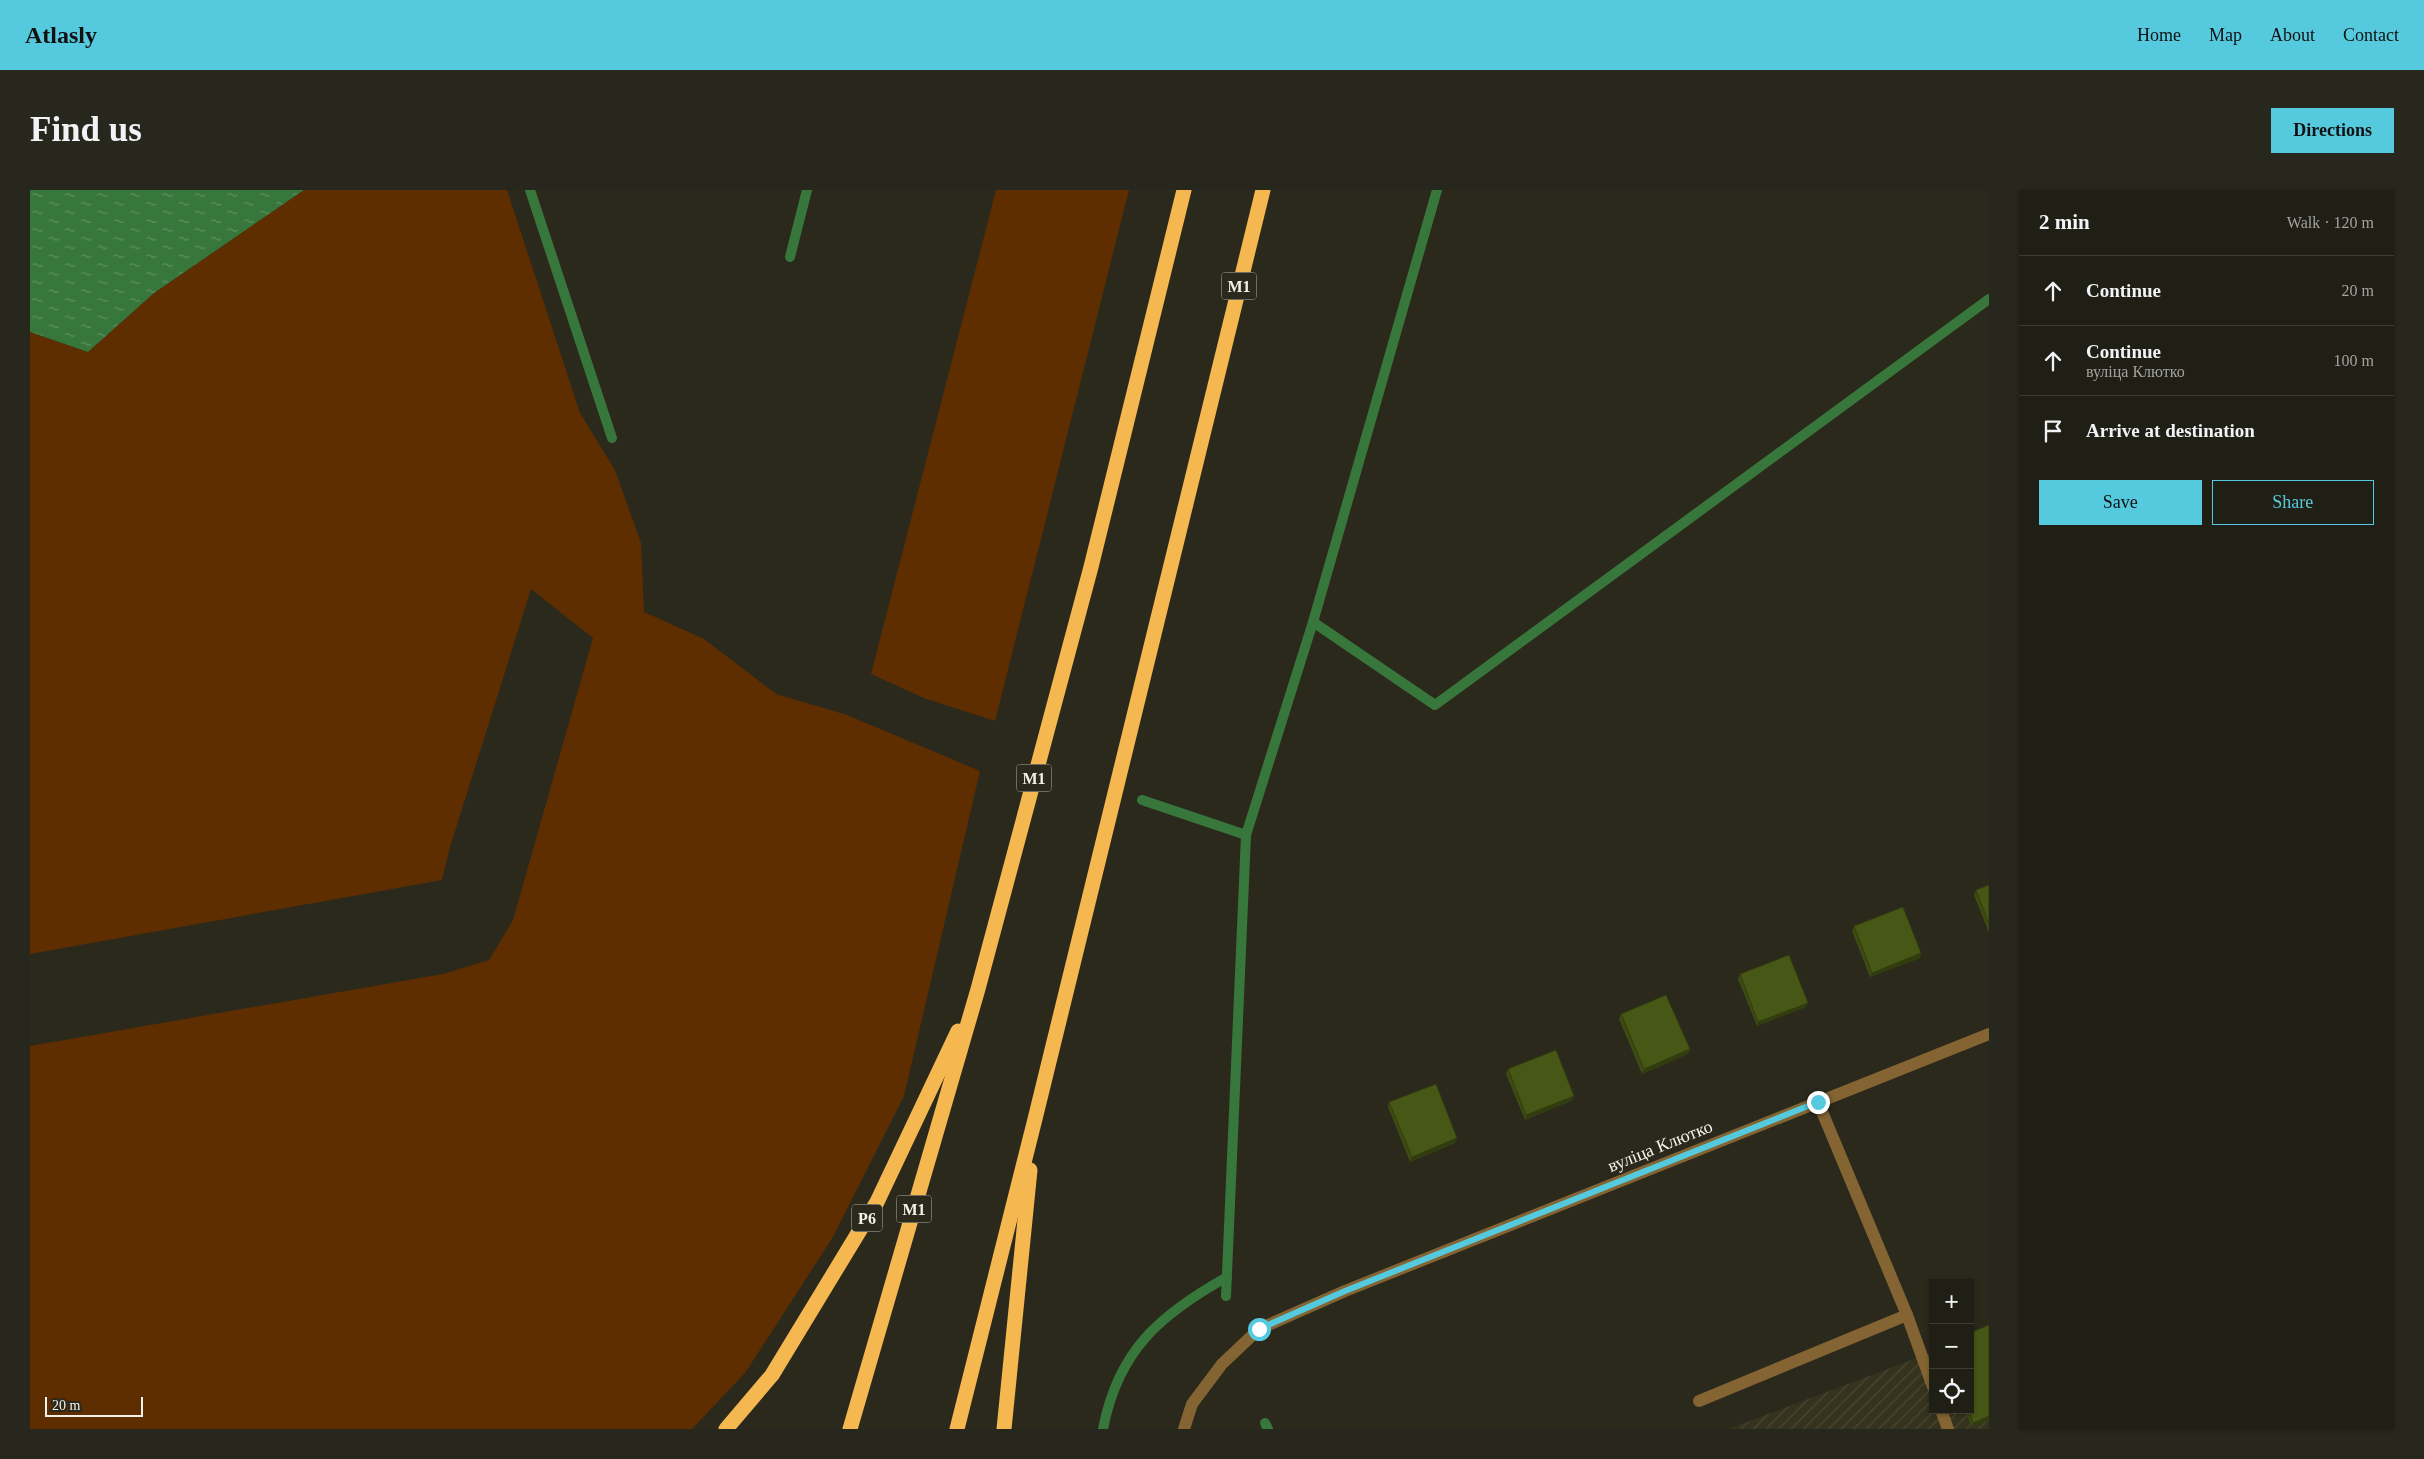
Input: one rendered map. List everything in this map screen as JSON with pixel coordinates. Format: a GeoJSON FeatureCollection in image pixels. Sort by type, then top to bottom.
{"type":"FeatureCollection","features":[{"type":"Feature","properties":{"kind":"highway","name":"М1"},"geometry":{"type":"LineString","coordinates":[[850,1429],[978,989],[1091,567],[1184,190]]}},
{"type":"Feature","properties":{"kind":"highway","name":"М1"},"geometry":{"type":"LineString","coordinates":[[956,1429],[1036,1119],[1263,190]]}},
{"type":"Feature","properties":{"kind":"highway","name":"Р6"},"geometry":{"type":"LineString","coordinates":[[726,1429],[772,1375],[877,1202],[978,989]]}},
{"type":"Feature","properties":{"kind":"highway"},"geometry":{"type":"LineString","coordinates":[[1004,1429],[1036,1119]]}},
{"type":"Feature","properties":{"kind":"street","name":"вуліца Клютко"},"geometry":{"type":"LineString","coordinates":[[1184,1429],[1192,1404],[1222,1364],[1259,1329],[1345,1291],[1989,1034]]}},
{"type":"Feature","properties":{"kind":"street"},"geometry":{"type":"LineString","coordinates":[[1818,1102],[1907,1314],[1929,1376]]}},
{"type":"Feature","properties":{"kind":"street"},"geometry":{"type":"LineString","coordinates":[[1699,1401],[1907,1314]]}},
{"type":"Feature","properties":{"kind":"street"},"geometry":{"type":"LineString","coordinates":[[1942,1414],[1948,1429]]}},
{"type":"Feature","properties":{"kind":"shaded area"},"geometry":{"type":"Polygon","coordinates":[[[304,190],[507,190],[580,413],[615,470],[641,543],[644,612],[704,639],[776,694],[847,715],[980,771],[904,1096],[833,1237],[745,1373],[692,1429],[30,1429],[30,1046],[443,974],[489,960],[513,920],[593,638],[531,589],[450,847],[442,880],[30,954],[30,332],[88,352],[154,293],[304,190]]]}},
{"type":"Feature","properties":{"kind":"shaded area"},"geometry":{"type":"Polygon","coordinates":[[[996,190],[1129,190],[995,721],[924,698],[871,674],[996,190]]]}},
{"type":"Feature","properties":{"kind":"shaded area"},"geometry":{"type":"Polygon","coordinates":[[[1989,1329],[1989,1429],[1728,1429],[1929,1354],[1929,1414],[1974,1414],[1974,1393],[1989,1329]]]}},
{"type":"Feature","properties":{"kind":"water"},"geometry":{"type":"Polygon","coordinates":[[[30,190],[304,190],[154,293],[88,352],[30,332],[30,190]]]}},
{"type":"Feature","properties":{"kind":"building"},"geometry":{"type":"Polygon","coordinates":[[[1989,885],[1989,924],[1976,890],[1989,885]]]}},
{"type":"Feature","properties":{"kind":"building"},"geometry":{"type":"Polygon","coordinates":[[[1903,907],[1921,953],[1872,973],[1854,926],[1903,907]]]}},
{"type":"Feature","properties":{"kind":"building"},"geometry":{"type":"Polygon","coordinates":[[[1789,955],[1808,1003],[1758,1022],[1740,974],[1789,955]]]}},
{"type":"Feature","properties":{"kind":"building"},"geometry":{"type":"Polygon","coordinates":[[[1666,995],[1690,1049],[1644,1069],[1621,1014],[1666,995]]]}},
{"type":"Feature","properties":{"kind":"building"},"geometry":{"type":"Polygon","coordinates":[[[1556,1050],[1574,1096],[1526,1115],[1508,1069],[1556,1050]]]}},
{"type":"Feature","properties":{"kind":"building"},"geometry":{"type":"Polygon","coordinates":[[[1436,1084],[1457,1138],[1412,1157],[1389,1102],[1436,1084]]]}},
{"type":"Feature","properties":{"kind":"building"},"geometry":{"type":"Polygon","coordinates":[[[1989,1325],[1989,1416],[1973,1423],[1970,1414],[1974,1414],[1974,1331],[1989,1325]]]}},
{"type":"Feature","properties":{"kind":"waterway"},"geometry":{"type":"LineString","coordinates":[[530,190],[612,438]]}},
{"type":"Feature","properties":{"kind":"waterway"},"geometry":{"type":"LineString","coordinates":[[790,257],[807,190]]}},
{"type":"Feature","properties":{"kind":"waterway"},"geometry":{"type":"LineString","coordinates":[[1226,1296],[1246,835],[1313,622],[1437,190]]}},
{"type":"Feature","properties":{"kind":"waterway"},"geometry":{"type":"LineString","coordinates":[[1313,622],[1435,705],[1989,299]]}},
{"type":"Feature","properties":{"kind":"waterway"},"geometry":{"type":"LineString","coordinates":[[1142,800],[1246,835]]}},
{"type":"Feature","properties":{"kind":"waterway"},"geometry":{"type":"LineString","coordinates":[[1103,1429],[1110,1401],[1119,1377],[1131,1356],[1146,1337],[1182,1305],[1227,1277]]}},
{"type":"Feature","properties":{"kind":"waterway"},"geometry":{"type":"LineString","coordinates":[[1265,1423],[1268,1429]]}},
{"type":"Feature","properties":{"kind":"route"},"geometry":{"type":"LineString","coordinates":[[1259,1329],[1345,1291],[1818,1102]]}}]}
